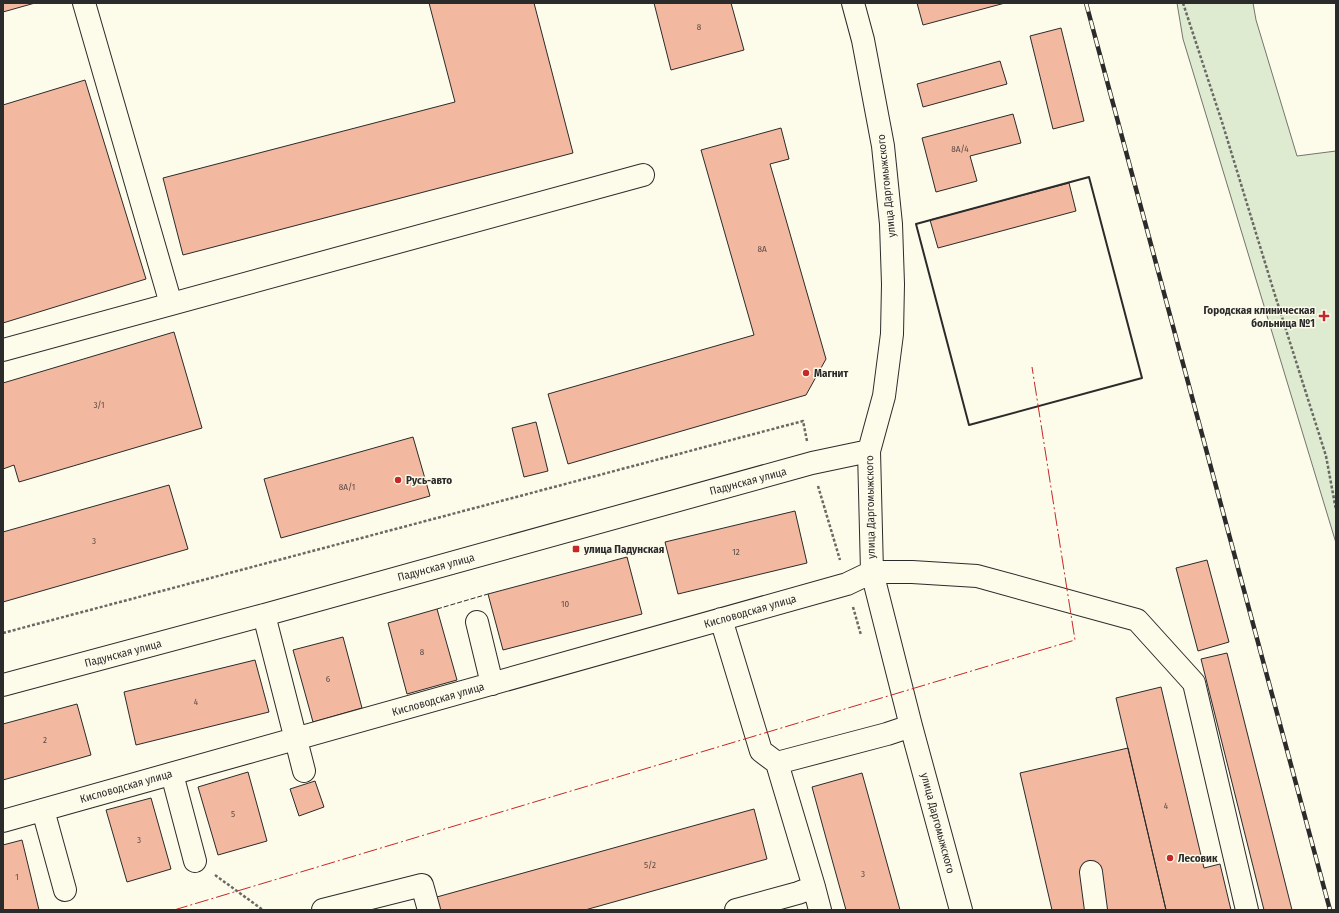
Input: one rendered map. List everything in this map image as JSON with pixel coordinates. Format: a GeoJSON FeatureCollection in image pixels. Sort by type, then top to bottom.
{"type":"FeatureCollection","features":[{"type":"Feature","properties":{"kind":"street"},"geometry":{"type":"LineString","coordinates":[[84,3],[171,304]]}},
{"type":"Feature","properties":{"kind":"street","name":"улица Даргомыжского"},"geometry":{"type":"LineString","coordinates":[[853,3],[864,40],[883,146],[891,224],[893,284],[892,334],[884,396],[869,451],[872,572],[911,726],[961,910]]}},
{"type":"Feature","properties":{"kind":"street"},"geometry":{"type":"LineString","coordinates":[[3,350],[643,175]]}},
{"type":"Feature","properties":{"kind":"street","name":"Падунская улица"},"geometry":{"type":"LineString","coordinates":[[3,685],[264,615],[812,463],[869,451]]}},
{"type":"Feature","properties":{"kind":"street"},"geometry":{"type":"LineString","coordinates":[[872,572],[912,572],[978,576],[1137,620],[1194,683],[1247,910]]}},
{"type":"Feature","properties":{"kind":"street","name":"Кисловодская улица"},"geometry":{"type":"LineString","coordinates":[[3,821],[847,584],[872,572]]}},
{"type":"Feature","properties":{"kind":"street"},"geometry":{"type":"LineString","coordinates":[[264,615],[304,771]]}},
{"type":"Feature","properties":{"kind":"street"},"geometry":{"type":"LineString","coordinates":[[721,619],[761,751],[777,763],[820,910]]}},
{"type":"Feature","properties":{"kind":"street"},"geometry":{"type":"LineString","coordinates":[[477,622],[492,684]]}},
{"type":"Feature","properties":{"kind":"street"},"geometry":{"type":"LineString","coordinates":[[777,763],[887,734],[911,726]]}},
{"type":"Feature","properties":{"kind":"street"},"geometry":{"type":"LineString","coordinates":[[172,774],[195,861]]}},
{"type":"Feature","properties":{"kind":"street"},"geometry":{"type":"LineString","coordinates":[[43,810],[65,890]]}},
{"type":"Feature","properties":{"kind":"street"},"geometry":{"type":"LineString","coordinates":[[1091,872],[1096,910]]}},
{"type":"Feature","properties":{"kind":"street"},"geometry":{"type":"LineString","coordinates":[[323,910],[422,885],[429,910]]}},
{"type":"Feature","properties":{"kind":"street"},"geometry":{"type":"LineString","coordinates":[[736,910],[798,893],[814,887]]}},
{"type":"Feature","properties":{"kind":"path"},"geometry":{"type":"LineString","coordinates":[[1183,3],[1222,122],[1271,284],[1326,456],[1336,510]]}},
{"type":"Feature","properties":{"kind":"path"},"geometry":{"type":"LineString","coordinates":[[3,633],[803,421],[812,463],[861,636]]}},
{"type":"Feature","properties":{"kind":"path"},"geometry":{"type":"LineString","coordinates":[[195,861],[263,910]]}},
{"type":"Feature","properties":{"kind":"green space"},"geometry":{"type":"Polygon","coordinates":[[[1177,3],[1253,3],[1256,20],[1297,156],[1336,151],[1336,543],[1183,39],[1177,3]]]}},
{"type":"Feature","properties":{"kind":"building"},"geometry":{"type":"Polygon","coordinates":[[[3,3],[35,3],[3,12],[3,3]]]}},
{"type":"Feature","properties":{"kind":"building"},"geometry":{"type":"Polygon","coordinates":[[[429,3],[534,3],[573,153],[183,255],[163,178],[455,102],[429,3]]]}},
{"type":"Feature","properties":{"kind":"building"},"geometry":{"type":"Polygon","coordinates":[[[654,3],[731,3],[744,50],[671,70],[654,3]]]}},
{"type":"Feature","properties":{"kind":"building"},"geometry":{"type":"Polygon","coordinates":[[[917,3],[1005,3],[923,25],[917,3]]]}},
{"type":"Feature","properties":{"kind":"building"},"geometry":{"type":"Polygon","coordinates":[[[1061,28],[1084,121],[1053,129],[1030,36],[1061,28]]]}},
{"type":"Feature","properties":{"kind":"building"},"geometry":{"type":"Polygon","coordinates":[[[1000,61],[1007,84],[923,107],[917,84],[1000,61]]]}},
{"type":"Feature","properties":{"kind":"building"},"geometry":{"type":"Polygon","coordinates":[[[85,80],[146,279],[3,323],[3,105],[85,80]]]}},
{"type":"Feature","properties":{"kind":"building"},"geometry":{"type":"Polygon","coordinates":[[[1013,114],[1021,143],[970,156],[977,181],[936,192],[922,138],[1013,114]]]}},
{"type":"Feature","properties":{"kind":"building"},"geometry":{"type":"Polygon","coordinates":[[[781,128],[789,159],[770,164],[826,359],[806,395],[568,464],[548,394],[754,335],[701,150],[781,128]]]}},
{"type":"Feature","properties":{"kind":"building"},"geometry":{"type":"Polygon","coordinates":[[[1069,183],[1076,211],[938,248],[930,220],[1069,183]]]}},
{"type":"Feature","properties":{"kind":"building"},"geometry":{"type":"Polygon","coordinates":[[[174,332],[202,428],[19,482],[14,465],[3,469],[3,383],[174,332]]]}},
{"type":"Feature","properties":{"kind":"building"},"geometry":{"type":"Polygon","coordinates":[[[536,422],[548,471],[524,477],[512,428],[536,422]]]}},
{"type":"Feature","properties":{"kind":"building"},"geometry":{"type":"Polygon","coordinates":[[[413,437],[430,496],[281,538],[264,479],[413,437]]]}},
{"type":"Feature","properties":{"kind":"building"},"geometry":{"type":"Polygon","coordinates":[[[169,485],[188,549],[3,602],[3,532],[169,485]]]}},
{"type":"Feature","properties":{"kind":"building"},"geometry":{"type":"Polygon","coordinates":[[[795,511],[807,563],[678,594],[665,542],[795,511]]]}},
{"type":"Feature","properties":{"kind":"building"},"geometry":{"type":"Polygon","coordinates":[[[627,557],[642,614],[503,650],[488,594],[627,557]]]}},
{"type":"Feature","properties":{"kind":"building"},"geometry":{"type":"Polygon","coordinates":[[[1207,560],[1229,642],[1198,651],[1176,568],[1207,560]]]}},
{"type":"Feature","properties":{"kind":"building"},"geometry":{"type":"Polygon","coordinates":[[[437,609],[457,680],[407,694],[388,623],[437,609]]]}},
{"type":"Feature","properties":{"kind":"building"},"geometry":{"type":"Polygon","coordinates":[[[343,637],[362,708],[313,722],[293,650],[343,637]]]}},
{"type":"Feature","properties":{"kind":"building"},"geometry":{"type":"Polygon","coordinates":[[[1227,653],[1292,910],[1264,910],[1201,659],[1227,653]]]}},
{"type":"Feature","properties":{"kind":"building"},"geometry":{"type":"Polygon","coordinates":[[[255,660],[269,712],[136,745],[124,692],[255,660]]]}},
{"type":"Feature","properties":{"kind":"building"},"geometry":{"type":"Polygon","coordinates":[[[1161,687],[1204,868],[1220,864],[1231,910],[1166,910],[1116,698],[1161,687]]]}},
{"type":"Feature","properties":{"kind":"building"},"geometry":{"type":"Polygon","coordinates":[[[77,704],[91,755],[3,780],[3,724],[77,704]]]}},
{"type":"Feature","properties":{"kind":"building"},"geometry":{"type":"Polygon","coordinates":[[[1128,748],[1166,910],[1052,910],[1020,773],[1128,748]]]}},
{"type":"Feature","properties":{"kind":"building"},"geometry":{"type":"Polygon","coordinates":[[[248,772],[267,841],[218,855],[198,787],[248,772]]]}},
{"type":"Feature","properties":{"kind":"building"},"geometry":{"type":"Polygon","coordinates":[[[862,773],[900,910],[846,910],[826,838],[812,787],[862,773]]]}},
{"type":"Feature","properties":{"kind":"building"},"geometry":{"type":"Polygon","coordinates":[[[315,781],[324,807],[299,816],[290,789],[315,781]]]}},
{"type":"Feature","properties":{"kind":"building"},"geometry":{"type":"Polygon","coordinates":[[[151,798],[171,869],[127,882],[106,810],[151,798]]]}},
{"type":"Feature","properties":{"kind":"building"},"geometry":{"type":"Polygon","coordinates":[[[754,809],[767,859],[585,910],[428,910],[426,900],[754,809]]]}},
{"type":"Feature","properties":{"kind":"building"},"geometry":{"type":"Polygon","coordinates":[[[22,840],[39,910],[3,910],[3,845],[22,840]]]}},
{"type":"Feature","properties":{"kind":"railway"},"geometry":{"type":"LineString","coordinates":[[1086,3],[1330,910]]}},
{"type":"Feature","properties":{"kind":"fence"},"geometry":{"type":"LineString","coordinates":[[437,609],[488,594]]}},
{"type":"Feature","properties":{"kind":"wall"},"geometry":{"type":"LineString","coordinates":[[1089,177],[1142,378],[969,425],[916,224],[1089,177]]}},
{"type":"Feature","properties":{"kind":"power"},"geometry":{"type":"LineString","coordinates":[[174,910],[1075,640],[1032,367]]}},
{"type":"Feature","properties":{"kind":"place","name":"Городская клиническая больница №1"},"geometry":{"type":"Point","coordinates":[1324,316]}},
{"type":"Feature","properties":{"kind":"place","name":"Магнит"},"geometry":{"type":"Point","coordinates":[806,373]}},
{"type":"Feature","properties":{"kind":"place","name":"Русь-авто"},"geometry":{"type":"Point","coordinates":[398,480]}},
{"type":"Feature","properties":{"kind":"place","name":"улица Падунская"},"geometry":{"type":"Point","coordinates":[576,549]}},
{"type":"Feature","properties":{"kind":"place","name":"Лесовик"},"geometry":{"type":"Point","coordinates":[1170,858]}}]}
